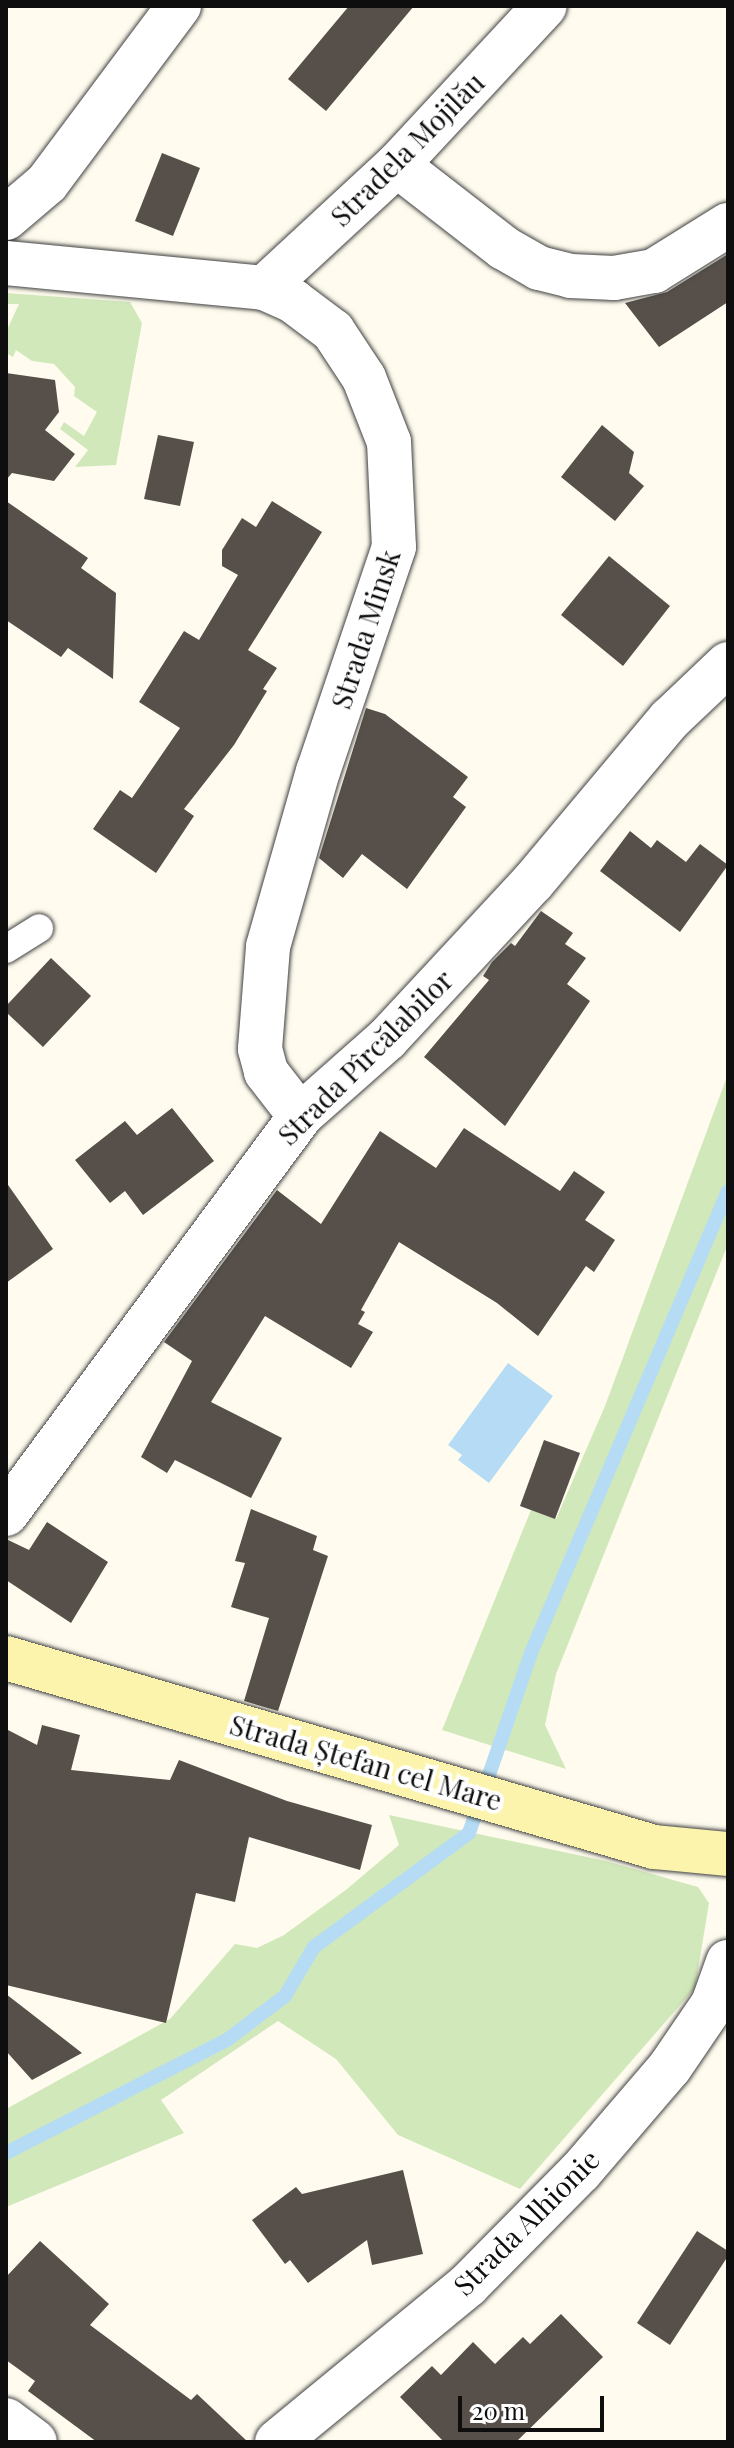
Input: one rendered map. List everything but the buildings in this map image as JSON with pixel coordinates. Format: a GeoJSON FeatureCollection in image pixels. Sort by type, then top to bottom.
{"type":"FeatureCollection","features":[{"type":"Feature","properties":{"kind":"main road","name":"Strada Ștefan cel Mare"},"geometry":{"type":"LineString","coordinates":[[6,1658],[654,1847],[728,1854]]}},
{"type":"Feature","properties":{"kind":"street"},"geometry":{"type":"LineString","coordinates":[[6,218],[47,183],[179,6]]}},
{"type":"Feature","properties":{"kind":"street","name":"Stradela Mojilău"},"geometry":{"type":"LineString","coordinates":[[264,288],[397,165],[545,6]]}},
{"type":"Feature","properties":{"kind":"street"},"geometry":{"type":"LineString","coordinates":[[397,165],[504,248],[539,268],[571,276],[614,278],[654,271],[728,225]]}},
{"type":"Feature","properties":{"kind":"street","name":"Strada Minsk"},"geometry":{"type":"LineString","coordinates":[[6,263],[264,288],[293,301],[333,331],[364,378],[389,442],[395,501],[394,547],[318,771],[268,947],[260,1049],[266,1072],[300,1116]]}},
{"type":"Feature","properties":{"kind":"street","name":"Strada Pîrcălabilor"},"geometry":{"type":"LineString","coordinates":[[6,1514],[300,1116],[387,1039],[533,882],[670,719],[728,664]]}},
{"type":"Feature","properties":{"kind":"street","name":"Strada Alhionie"},"geometry":{"type":"LineString","coordinates":[[277,2442],[468,2285],[580,2172],[670,2067],[713,2004],[728,1962]]}},
{"type":"Feature","properties":{"kind":"street"},"geometry":{"type":"LineString","coordinates":[[6,2420],[35,2442]]}},
{"type":"Feature","properties":{"kind":"lane"},"geometry":{"type":"LineString","coordinates":[[6,949],[39,928]]}},
{"type":"Feature","properties":{"kind":"green space"},"geometry":{"type":"Polygon","coordinates":[[[6,293],[130,302],[142,323],[116,465],[75,467],[88,450],[60,429],[64,422],[84,436],[97,412],[74,396],[75,387],[54,364],[32,361],[16,350],[13,357],[6,353],[6,332],[19,304],[6,304],[6,293]]]}},
{"type":"Feature","properties":{"kind":"green space"},"geometry":{"type":"Polygon","coordinates":[[[728,1074],[728,1244],[556,1674],[545,1725],[566,1769],[442,1730],[531,1510],[556,1519],[605,1406],[728,1074]]]}},
{"type":"Feature","properties":{"kind":"green space"},"geometry":{"type":"Polygon","coordinates":[[[389,1815],[606,1861],[698,1887],[709,1903],[695,1988],[520,2189],[398,2135],[336,2059],[278,2021],[161,2100],[184,2133],[6,2207],[6,2109],[170,2019],[235,1944],[257,1948],[284,1935],[347,1889],[399,1845],[389,1815]]]}},
{"type":"Feature","properties":{"kind":"water"},"geometry":{"type":"Polygon","coordinates":[[[508,1363],[553,1396],[489,1483],[458,1460],[462,1455],[448,1445],[508,1363]]]}},
{"type":"Feature","properties":{"kind":"waterway"},"geometry":{"type":"LineString","coordinates":[[6,2153],[227,2040],[285,1996],[314,1947],[469,1833],[531,1653],[728,1191]]}}]}
